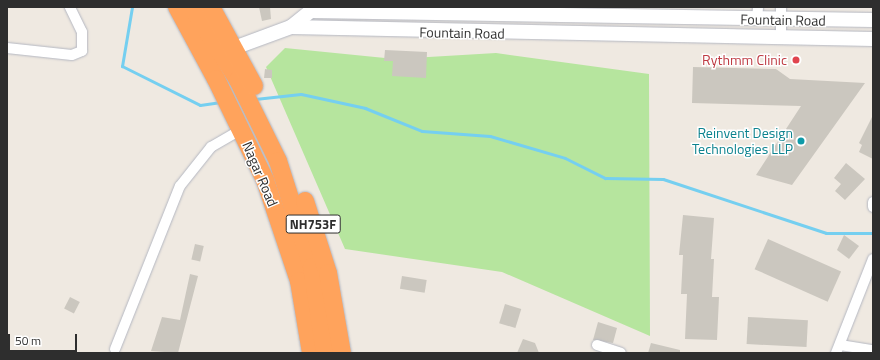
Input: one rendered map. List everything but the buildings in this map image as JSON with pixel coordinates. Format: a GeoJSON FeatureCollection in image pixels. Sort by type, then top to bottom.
{"type":"FeatureCollection","features":[{"type":"Feature","properties":{"kind":"highway","name":"Nagar Road"},"geometry":{"type":"LineString","coordinates":[[176,7],[194,38],[241,130],[284,232],[299,281],[311,353]]}},
{"type":"Feature","properties":{"kind":"highway"},"geometry":{"type":"LineString","coordinates":[[192,7],[228,52]]}},
{"type":"Feature","properties":{"kind":"highway"},"geometry":{"type":"LineString","coordinates":[[211,7],[228,52],[254,98],[300,223],[319,303],[325,353]]}},
{"type":"Feature","properties":{"kind":"highway"},"geometry":{"type":"LineString","coordinates":[[194,38],[228,52]]}},
{"type":"Feature","properties":{"kind":"highway","name":"NH753F"},"geometry":{"type":"LineString","coordinates":[[254,98],[293,168],[313,222],[328,273],[342,353]]}},
{"type":"Feature","properties":{"kind":"street"},"geometry":{"type":"LineString","coordinates":[[7,48],[72,55],[82,51],[82,32],[70,7]]}},
{"type":"Feature","properties":{"kind":"street","name":"Fountain Road"},"geometry":{"type":"LineString","coordinates":[[228,52],[291,27],[311,11],[457,10],[758,13],[873,20]]}},
{"type":"Feature","properties":{"kind":"street"},"geometry":{"type":"LineString","coordinates":[[556,12],[562,34]]}},
{"type":"Feature","properties":{"kind":"street"},"geometry":{"type":"LineString","coordinates":[[781,14],[781,38]]}},
{"type":"Feature","properties":{"kind":"street","name":"Fountain Road"},"geometry":{"type":"LineString","coordinates":[[291,27],[562,34],[873,39]]}},
{"type":"Feature","properties":{"kind":"street"},"geometry":{"type":"LineString","coordinates":[[114,349],[180,186],[211,147],[241,130]]}},
{"type":"Feature","properties":{"kind":"street"},"geometry":{"type":"LineString","coordinates":[[873,202],[873,207]]}},
{"type":"Feature","properties":{"kind":"street"},"geometry":{"type":"LineString","coordinates":[[873,259],[838,349],[873,350]]}},
{"type":"Feature","properties":{"kind":"street"},"geometry":{"type":"LineString","coordinates":[[597,344],[621,353]]}},
{"type":"Feature","properties":{"kind":"green space"},"geometry":{"type":"Polygon","coordinates":[[[285,48],[395,59],[496,53],[649,74],[650,336],[502,272],[345,249],[266,67],[285,48]]]}},
{"type":"Feature","properties":{"kind":"waterway"},"geometry":{"type":"LineString","coordinates":[[132,7],[122,66],[200,105],[221,102]]}},
{"type":"Feature","properties":{"kind":"waterway"},"geometry":{"type":"LineString","coordinates":[[255,99],[301,94],[365,108],[422,131],[490,136],[565,158],[605,178],[663,179],[826,233],[873,233]]}},
{"type":"Feature","properties":{"kind":"place","name":"Rythmm Clinic"},"geometry":{"type":"Point","coordinates":[796,60]}},
{"type":"Feature","properties":{"kind":"place","name":"Reinvent Design Technologies LLP"},"geometry":{"type":"Point","coordinates":[801,141]}}]}
